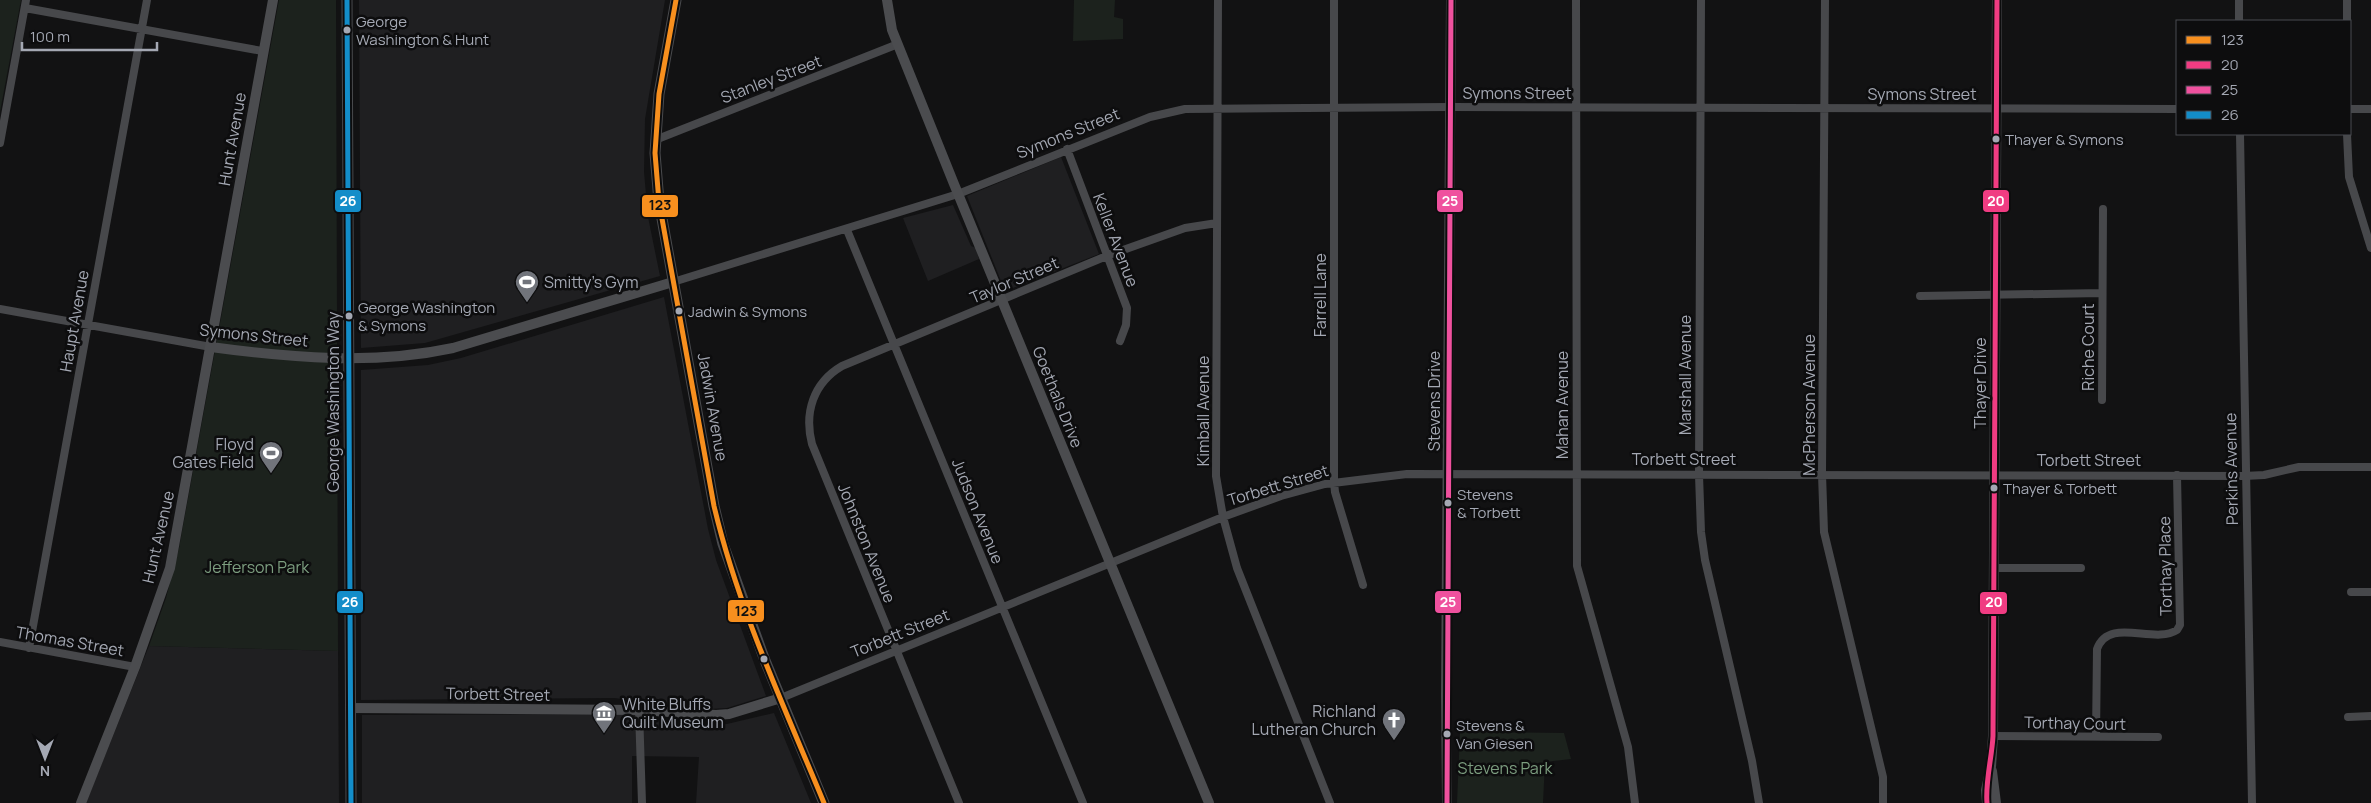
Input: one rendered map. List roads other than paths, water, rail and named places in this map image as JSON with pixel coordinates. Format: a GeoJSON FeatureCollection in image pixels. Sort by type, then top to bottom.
{"type":"FeatureCollection","features":[{"type":"Feature","properties":{"kind":"main road","name":"George Washington Way"},"geometry":{"type":"LineString","coordinates":[[347,0],[351,803]]}},
{"type":"Feature","properties":{"kind":"main road","name":"Jadwin Avenue"},"geometry":{"type":"LineString","coordinates":[[676,0],[659,94],[655,140],[659,202],[673,282],[718,525],[732,570],[824,803]]}},
{"type":"Feature","properties":{"kind":"street","name":"Haupt Avenue"},"geometry":{"type":"LineString","coordinates":[[29,648],[147,0]]}},
{"type":"Feature","properties":{"kind":"street","name":"Hunt Avenue"},"geometry":{"type":"LineString","coordinates":[[80,803],[135,667],[170,568],[211,347],[262,51],[273,0]]}},
{"type":"Feature","properties":{"kind":"street","name":"Goethals Drive"},"geometry":{"type":"LineString","coordinates":[[887,0],[889,17],[898,44],[958,194],[1210,803]]}},
{"type":"Feature","properties":{"kind":"street","name":"Kimball Avenue"},"geometry":{"type":"LineString","coordinates":[[1218,0],[1216,476],[1237,568],[1330,803]]}},
{"type":"Feature","properties":{"kind":"street","name":"Farrell Lane"},"geometry":{"type":"LineString","coordinates":[[1334,0],[1334,482],[1335,492],[1363,585]]}},
{"type":"Feature","properties":{"kind":"street","name":"Stevens Drive"},"geometry":{"type":"LineString","coordinates":[[1447,803],[1451,0]]}},
{"type":"Feature","properties":{"kind":"street","name":"Mahan Avenue"},"geometry":{"type":"LineString","coordinates":[[1576,0],[1576,474],[1578,566],[1628,747],[1635,803]]}},
{"type":"Feature","properties":{"kind":"street","name":"Marshall Avenue"},"geometry":{"type":"LineString","coordinates":[[1701,0],[1699,475],[1701,532],[1752,761],[1759,803]]}},
{"type":"Feature","properties":{"kind":"street","name":"McPherson Avenue"},"geometry":{"type":"LineString","coordinates":[[1825,0],[1822,474],[1824,532],[1882,776],[1883,803]]}},
{"type":"Feature","properties":{"kind":"street","name":"Thayer Drive"},"geometry":{"type":"LineString","coordinates":[[1986,803],[1993,736],[1997,0]]}},
{"type":"Feature","properties":{"kind":"street"},"geometry":{"type":"LineString","coordinates":[[2239,0],[2239,20]]}},
{"type":"Feature","properties":{"kind":"street"},"geometry":{"type":"LineString","coordinates":[[2347,0],[2347,20]]}},
{"type":"Feature","properties":{"kind":"street"},"geometry":{"type":"LineString","coordinates":[[0,143],[25,4],[142,29],[262,51]]}},
{"type":"Feature","properties":{"kind":"street","name":"Stanley Street"},"geometry":{"type":"LineString","coordinates":[[655,140],[898,44]]}},
{"type":"Feature","properties":{"kind":"street","name":"Symons Street"},"geometry":{"type":"LineString","coordinates":[[0,309],[211,347],[272,356],[349,358],[403,356],[453,348],[847,230],[958,194],[1150,117],[1186,109],[1450,107],[2176,109]]}},
{"type":"Feature","properties":{"kind":"street"},"geometry":{"type":"LineString","coordinates":[[2351,109],[2371,108]]}},
{"type":"Feature","properties":{"kind":"street","name":"Perkins Avenue"},"geometry":{"type":"LineString","coordinates":[[2240,135],[2244,476],[2252,803]]}},
{"type":"Feature","properties":{"kind":"street"},"geometry":{"type":"LineString","coordinates":[[2347,135],[2349,177],[2371,248]]}},
{"type":"Feature","properties":{"kind":"street","name":"Keller Avenue"},"geometry":{"type":"LineString","coordinates":[[1067,149],[1109,255],[1127,308],[1126,325],[1120,341]]}},
{"type":"Feature","properties":{"kind":"street","name":"Riche Court"},"geometry":{"type":"LineString","coordinates":[[2102,400],[2103,209]]}},
{"type":"Feature","properties":{"kind":"street","name":"Taylor Street"},"geometry":{"type":"LineString","coordinates":[[827,377],[842,366],[1109,255],[1185,228],[1217,223]]}},
{"type":"Feature","properties":{"kind":"street","name":"Judson Avenue"},"geometry":{"type":"LineString","coordinates":[[847,230],[896,345],[1083,803]]}},
{"type":"Feature","properties":{"kind":"street","name":"Riche Court"},"geometry":{"type":"LineString","coordinates":[[1920,296],[1984,296],[1996,293],[2102,293]]}},
{"type":"Feature","properties":{"kind":"street","name":"Johnston Avenue"},"geometry":{"type":"LineString","coordinates":[[827,377],[811,404],[808,419],[810,436],[895,650],[959,803]]}},
{"type":"Feature","properties":{"kind":"street","name":"Torbett Street"},"geometry":{"type":"LineString","coordinates":[[350,708],[639,710],[696,715],[729,714],[781,698],[895,650],[1004,609],[1224,517],[1281,496],[1334,482],[1407,474],[2244,476],[2299,467],[2371,467]]}},
{"type":"Feature","properties":{"kind":"street","name":"Torthay Place"},"geometry":{"type":"LineString","coordinates":[[2096,736],[2097,649],[2100,641],[2106,636],[2116,633],[2168,634],[2177,630],[2180,625],[2177,475]]}},
{"type":"Feature","properties":{"kind":"street"},"geometry":{"type":"LineString","coordinates":[[1993,568],[2081,568]]}},
{"type":"Feature","properties":{"kind":"street"},"geometry":{"type":"LineString","coordinates":[[2351,592],[2371,592]]}},
{"type":"Feature","properties":{"kind":"street","name":"Thomas Street"},"geometry":{"type":"LineString","coordinates":[[0,642],[135,667]]}},
{"type":"Feature","properties":{"kind":"street"},"geometry":{"type":"LineString","coordinates":[[639,710],[642,803]]}},
{"type":"Feature","properties":{"kind":"street"},"geometry":{"type":"LineString","coordinates":[[2348,717],[2371,716]]}},
{"type":"Feature","properties":{"kind":"street","name":"Torthay Court"},"geometry":{"type":"LineString","coordinates":[[1993,736],[2158,737]]}},
{"type":"Feature","properties":{"kind":"street","name":"Thayer Drive"},"geometry":{"type":"LineString","coordinates":[[1991,767],[1994,777],[1996,803]]}},
{"type":"Feature","properties":{"kind":"place","name":"George Washington & Hunt"},"geometry":{"type":"Point","coordinates":[347,30]}},
{"type":"Feature","properties":{"kind":"place","name":"Thayer & Symons"},"geometry":{"type":"Point","coordinates":[1996,139]}},
{"type":"Feature","properties":{"kind":"place","name":"Smitty's Gym"},"geometry":{"type":"Point","coordinates":[527,303]}},
{"type":"Feature","properties":{"kind":"place","name":"Jadwin & Symons"},"geometry":{"type":"Point","coordinates":[679,311]}},
{"type":"Feature","properties":{"kind":"place","name":"George Washington & Symons"},"geometry":{"type":"Point","coordinates":[349,316]}},
{"type":"Feature","properties":{"kind":"place","name":"Floyd Gates Field"},"geometry":{"type":"Point","coordinates":[271,474]}},
{"type":"Feature","properties":{"kind":"place","name":"Thayer & Torbett"},"geometry":{"type":"Point","coordinates":[1994,488]}},
{"type":"Feature","properties":{"kind":"place","name":"Stevens & Torbett"},"geometry":{"type":"Point","coordinates":[1448,503]}},
{"type":"Feature","properties":{"kind":"place","name":"White Bluffs Quilt Museum"},"geometry":{"type":"Point","coordinates":[604,734]}},
{"type":"Feature","properties":{"kind":"place","name":"Stevens & Van Giesen"},"geometry":{"type":"Point","coordinates":[1447,734]}},
{"type":"Feature","properties":{"kind":"place","name":"Richland Lutheran Church"},"geometry":{"type":"Point","coordinates":[1394,741]}},
{"type":"Feature","properties":{"kind":"park label","name":"Jefferson Park"},"geometry":{"type":"Point","coordinates":[257,567]}},
{"type":"Feature","properties":{"kind":"park label","name":"Stevens Park"},"geometry":{"type":"Point","coordinates":[1505,768]}}]}
